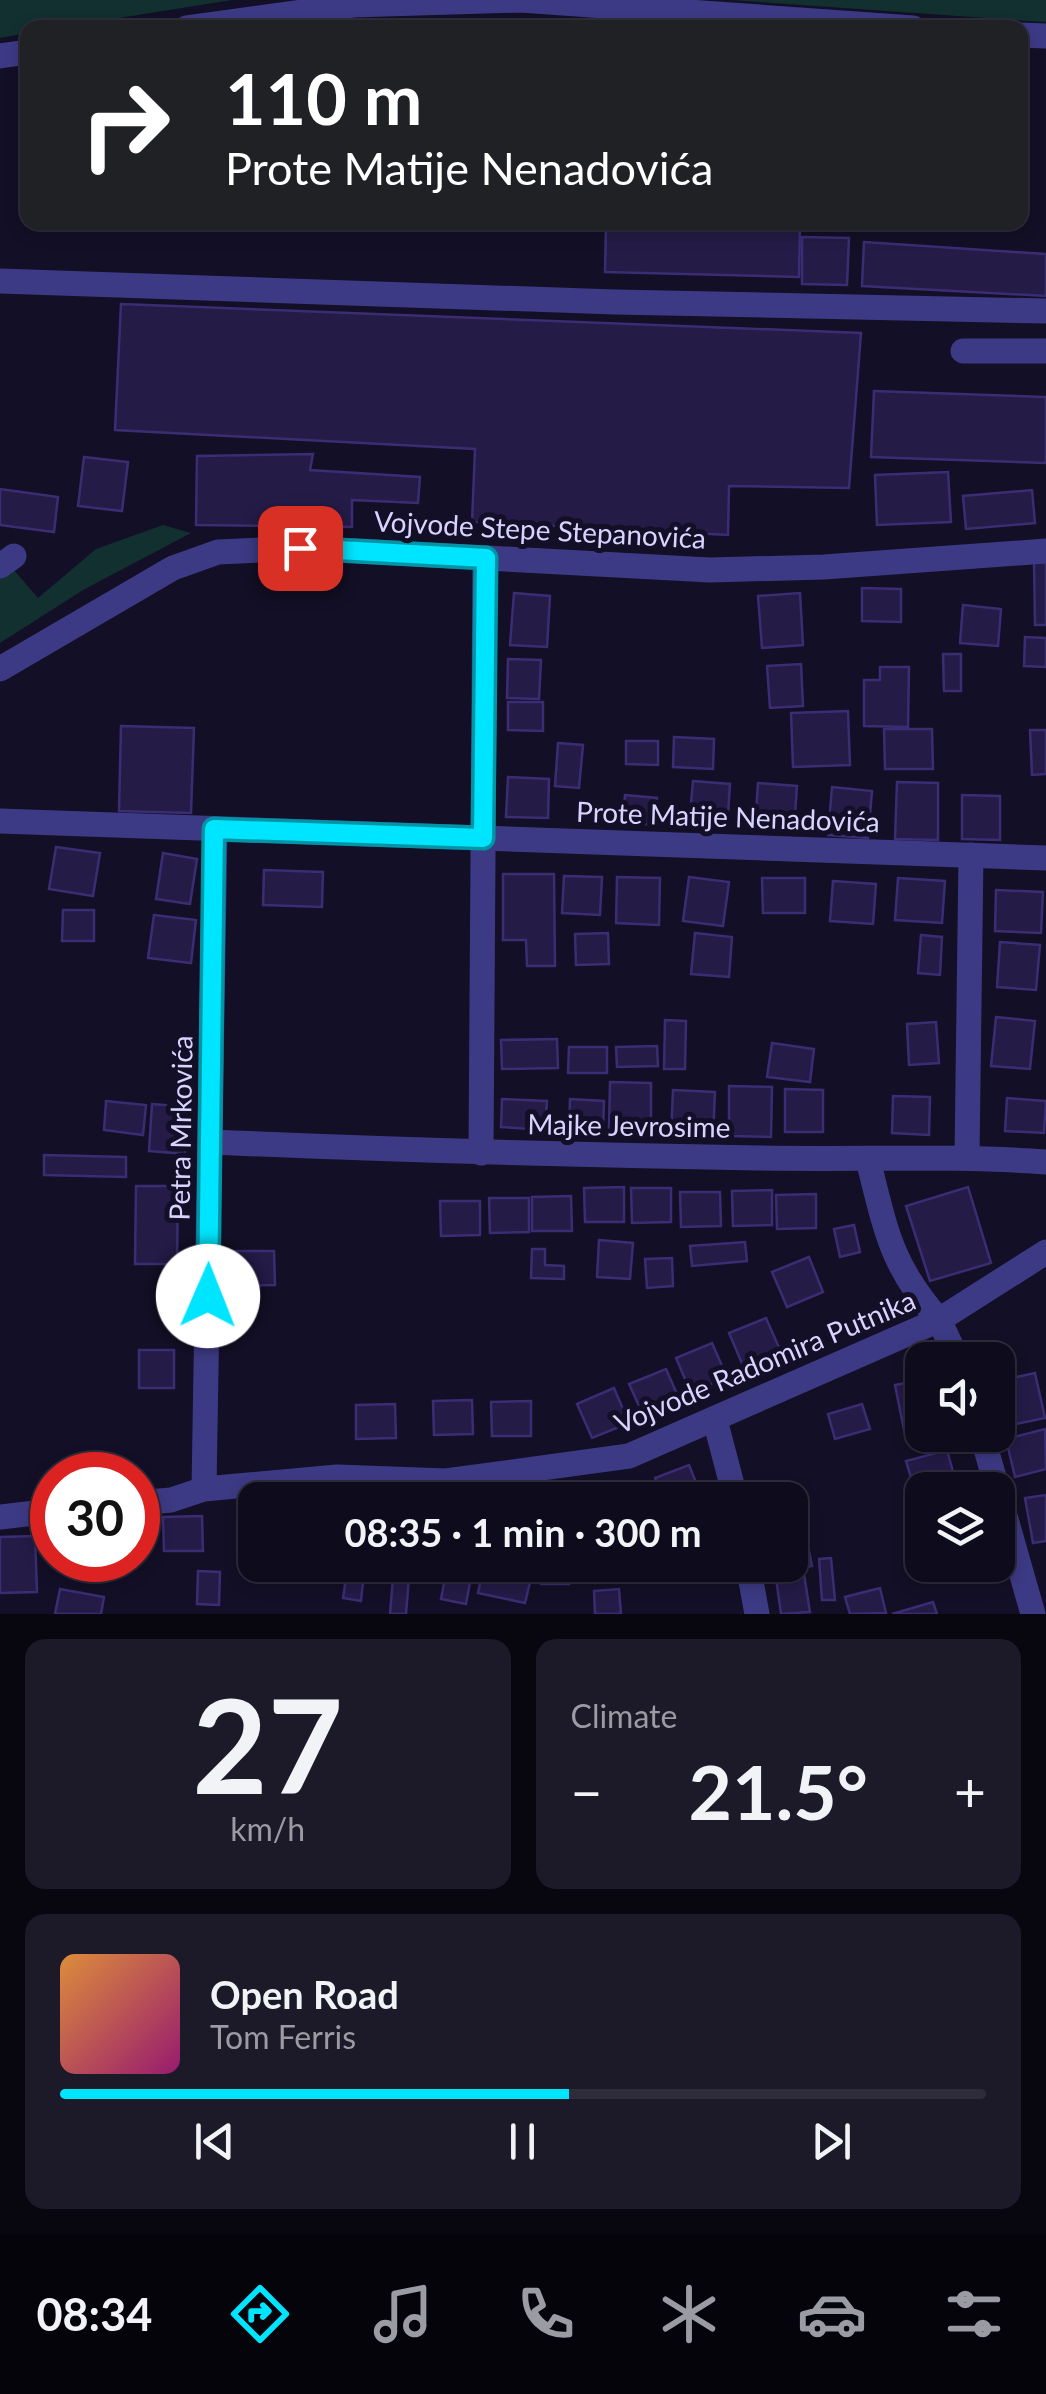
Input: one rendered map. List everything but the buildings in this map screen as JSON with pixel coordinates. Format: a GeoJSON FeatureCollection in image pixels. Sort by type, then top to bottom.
{"type":"FeatureCollection","features":[{"type":"Feature","properties":{"kind":"street"},"geometry":{"type":"LineString","coordinates":[[246,20],[354,5],[504,0],[796,20]]}},
{"type":"Feature","properties":{"kind":"street"},"geometry":{"type":"LineString","coordinates":[[0,281],[615,302],[1046,311]]}},
{"type":"Feature","properties":{"kind":"street"},"geometry":{"type":"LineString","coordinates":[[963,352],[1046,351]]}},
{"type":"Feature","properties":{"kind":"street","name":"Vojvode Stepe Stepanovića"},"geometry":{"type":"LineString","coordinates":[[0,668],[172,568],[218,552],[300,548],[710,570],[824,567],[1046,551]]}},
{"type":"Feature","properties":{"kind":"street"},"geometry":{"type":"LineString","coordinates":[[481,1153],[486,558]]}},
{"type":"Feature","properties":{"kind":"street","name":"Prote Matije Nenadovića"},"geometry":{"type":"LineString","coordinates":[[0,822],[1046,858]]}},
{"type":"Feature","properties":{"kind":"street","name":"Petra Mrkovića"},"geometry":{"type":"LineString","coordinates":[[204,1489],[214,829]]}},
{"type":"Feature","properties":{"kind":"street"},"geometry":{"type":"LineString","coordinates":[[967,1156],[971,855]]}},
{"type":"Feature","properties":{"kind":"street","name":"Majke Jevrosime"},"geometry":{"type":"LineString","coordinates":[[212,1142],[481,1153],[868,1160],[967,1156],[1046,1162]]}},
{"type":"Feature","properties":{"kind":"street"},"geometry":{"type":"LineString","coordinates":[[868,1160],[892,1251],[912,1289],[939,1320],[949,1342]]}},
{"type":"Feature","properties":{"kind":"street","name":"Vojvode Radomira Putnika"},"geometry":{"type":"LineString","coordinates":[[160,1501],[204,1489],[337,1477],[446,1481],[628,1456],[939,1320],[1046,1252]]}},
{"type":"Feature","properties":{"kind":"street"},"geometry":{"type":"LineString","coordinates":[[716,1420],[732,1482]]}},
{"type":"Feature","properties":{"kind":"street"},"geometry":{"type":"LineString","coordinates":[[987,1452],[1033,1614]]}},
{"type":"Feature","properties":{"kind":"street"},"geometry":{"type":"LineString","coordinates":[[0,1516],[30,1513]]}},
{"type":"Feature","properties":{"kind":"street"},"geometry":{"type":"LineString","coordinates":[[751,1582],[757,1614]]}},
{"type":"Feature","properties":{"kind":"green space"},"geometry":{"type":"Polygon","coordinates":[[[0,0],[232,0],[107,20],[20,20],[20,34],[0,38],[0,0]]]}},
{"type":"Feature","properties":{"kind":"green space"},"geometry":{"type":"Polygon","coordinates":[[[731,0],[1046,0],[1046,22],[731,0]]]}},
{"type":"Feature","properties":{"kind":"green space"},"geometry":{"type":"Polygon","coordinates":[[[163,525],[191,533],[83,590],[0,643],[0,566],[7,562],[38,598],[96,549],[163,525]]]}},
{"type":"Feature","properties":{"kind":"route"},"geometry":{"type":"LineString","coordinates":[[208,1296],[214,829],[483,838],[486,558],[300,548]]}}]}
